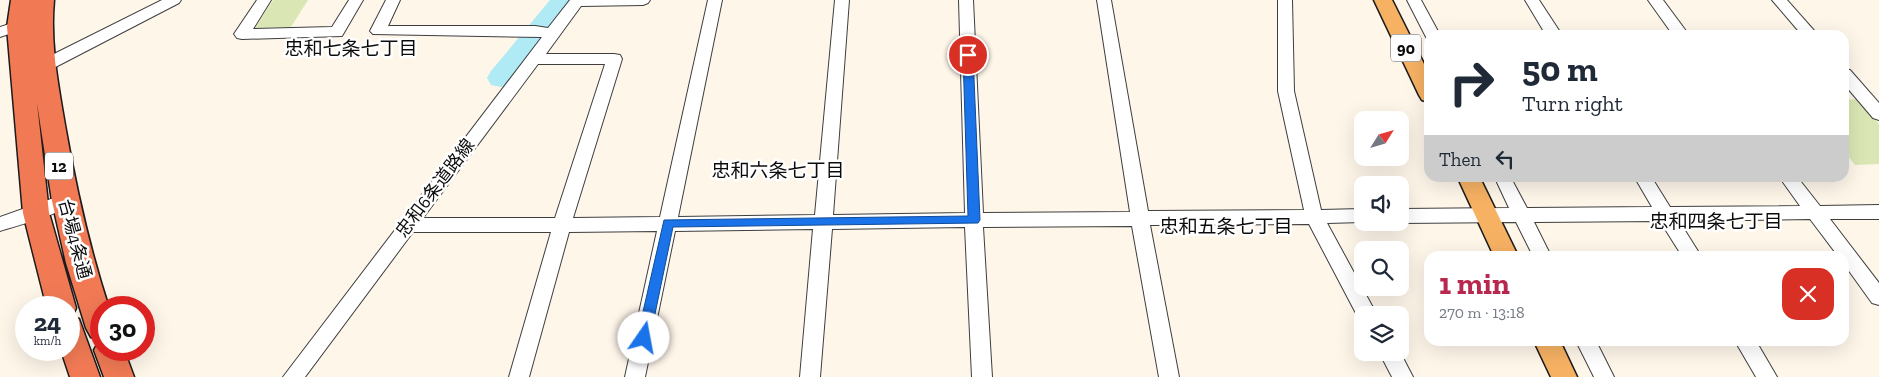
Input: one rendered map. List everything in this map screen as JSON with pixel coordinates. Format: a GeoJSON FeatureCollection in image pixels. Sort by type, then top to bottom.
{"type":"FeatureCollection","features":[{"type":"Feature","properties":{"kind":"highway","name":"台場4条通"},"geometry":{"type":"LineString","coordinates":[[22,0],[32,71],[80,264],[90,296]]}},
{"type":"Feature","properties":{"kind":"highway","name":"台場4条通"},"geometry":{"type":"LineString","coordinates":[[32,71],[36,213],[59,296]]}},
{"type":"Feature","properties":{"kind":"highway"},"geometry":{"type":"LineString","coordinates":[[80,361],[85,377]]}},
{"type":"Feature","properties":{"kind":"highway"},"geometry":{"type":"LineString","coordinates":[[113,361],[119,377]]}},
{"type":"Feature","properties":{"kind":"main road","name":"90"},"geometry":{"type":"LineString","coordinates":[[1382,0],[1424,85]]}},
{"type":"Feature","properties":{"kind":"main road"},"geometry":{"type":"LineString","coordinates":[[1470,182],[1504,251]]}},
{"type":"Feature","properties":{"kind":"main road"},"geometry":{"type":"LineString","coordinates":[[1549,346],[1564,377]]}},
{"type":"Feature","properties":{"kind":"street"},"geometry":{"type":"LineString","coordinates":[[32,71],[174,0]]}},
{"type":"Feature","properties":{"kind":"street"},"geometry":{"type":"LineString","coordinates":[[264,0],[242,34],[337,32],[356,0]]}},
{"type":"Feature","properties":{"kind":"street"},"geometry":{"type":"LineString","coordinates":[[393,0],[378,31],[544,33]]}},
{"type":"Feature","properties":{"kind":"street"},"geometry":{"type":"LineString","coordinates":[[578,1],[643,0]]}},
{"type":"Feature","properties":{"kind":"street"},"geometry":{"type":"LineString","coordinates":[[636,377],[715,0]]}},
{"type":"Feature","properties":{"kind":"street"},"geometry":{"type":"LineString","coordinates":[[810,377],[842,0]]}},
{"type":"Feature","properties":{"kind":"street"},"geometry":{"type":"LineString","coordinates":[[966,0],[982,377]]}},
{"type":"Feature","properties":{"kind":"street"},"geometry":{"type":"LineString","coordinates":[[1104,0],[1140,219],[1169,377]]}},
{"type":"Feature","properties":{"kind":"street"},"geometry":{"type":"LineString","coordinates":[[1285,0],[1286,91],[1314,216],[1363,306]]}},
{"type":"Feature","properties":{"kind":"street"},"geometry":{"type":"LineString","coordinates":[[1414,0],[1429,30]]}},
{"type":"Feature","properties":{"kind":"street"},"geometry":{"type":"LineString","coordinates":[[1532,0],[1551,30]]}},
{"type":"Feature","properties":{"kind":"street"},"geometry":{"type":"LineString","coordinates":[[1654,0],[1677,30]]}},
{"type":"Feature","properties":{"kind":"street"},"geometry":{"type":"LineString","coordinates":[[1779,0],[1806,30]]}},
{"type":"Feature","properties":{"kind":"street","name":"忠和6条道路線"},"geometry":{"type":"LineString","coordinates":[[293,377],[533,59],[544,33],[578,1]]}},
{"type":"Feature","properties":{"kind":"street"},"geometry":{"type":"LineString","coordinates":[[519,377],[562,225],[614,59],[533,59]]}},
{"type":"Feature","properties":{"kind":"street"},"geometry":{"type":"LineString","coordinates":[[1849,80],[1879,114]]}},
{"type":"Feature","properties":{"kind":"street"},"geometry":{"type":"LineString","coordinates":[[1505,182],[1540,251]]}},
{"type":"Feature","properties":{"kind":"street"},"geometry":{"type":"LineString","coordinates":[[1646,182],[1689,251]]}},
{"type":"Feature","properties":{"kind":"street"},"geometry":{"type":"LineString","coordinates":[[1792,182],[1844,251]]}},
{"type":"Feature","properties":{"kind":"street"},"geometry":{"type":"LineString","coordinates":[[0,224],[36,213],[64,201]]}},
{"type":"Feature","properties":{"kind":"street"},"geometry":{"type":"LineString","coordinates":[[1409,216],[1488,217],[1522,215],[1879,212]]}},
{"type":"Feature","properties":{"kind":"street"},"geometry":{"type":"LineString","coordinates":[[408,225],[1354,216]]}},
{"type":"Feature","properties":{"kind":"street"},"geometry":{"type":"LineString","coordinates":[[1849,257],[1879,297]]}},
{"type":"Feature","properties":{"kind":"street"},"geometry":{"type":"LineString","coordinates":[[1588,346],[1604,377]]}},
{"type":"Feature","properties":{"kind":"street"},"geometry":{"type":"LineString","coordinates":[[1748,346],[1767,377]]}},
{"type":"Feature","properties":{"kind":"street"},"geometry":{"type":"LineString","coordinates":[[1394,361],[1403,377]]}},
{"type":"Feature","properties":{"kind":"green space"},"geometry":{"type":"Polygon","coordinates":[[[273,0],[308,0],[291,27],[255,28],[273,0]]]}},
{"type":"Feature","properties":{"kind":"green space"},"geometry":{"type":"Polygon","coordinates":[[[1857,99],[1879,124],[1879,164],[1855,165],[1849,157],[1849,100],[1857,99]]]}},
{"type":"Feature","properties":{"kind":"waterway"},"geometry":{"type":"LineString","coordinates":[[501,78],[563,0]]}},
{"type":"Feature","properties":{"kind":"district","name":"忠和七条七丁目"},"geometry":{"type":"Point","coordinates":[351,48]}},
{"type":"Feature","properties":{"kind":"district","name":"忠和六条七丁目"},"geometry":{"type":"Point","coordinates":[778,170]}},
{"type":"Feature","properties":{"kind":"district","name":"忠和四条七丁目"},"geometry":{"type":"Point","coordinates":[1716,221]}},
{"type":"Feature","properties":{"kind":"district","name":"忠和五条七丁目"},"geometry":{"type":"Point","coordinates":[1226,226]}},
{"type":"Feature","properties":{"kind":"route"},"geometry":{"type":"LineString","coordinates":[[644,338],[668,223],[974,220],[968,55]]}}]}
